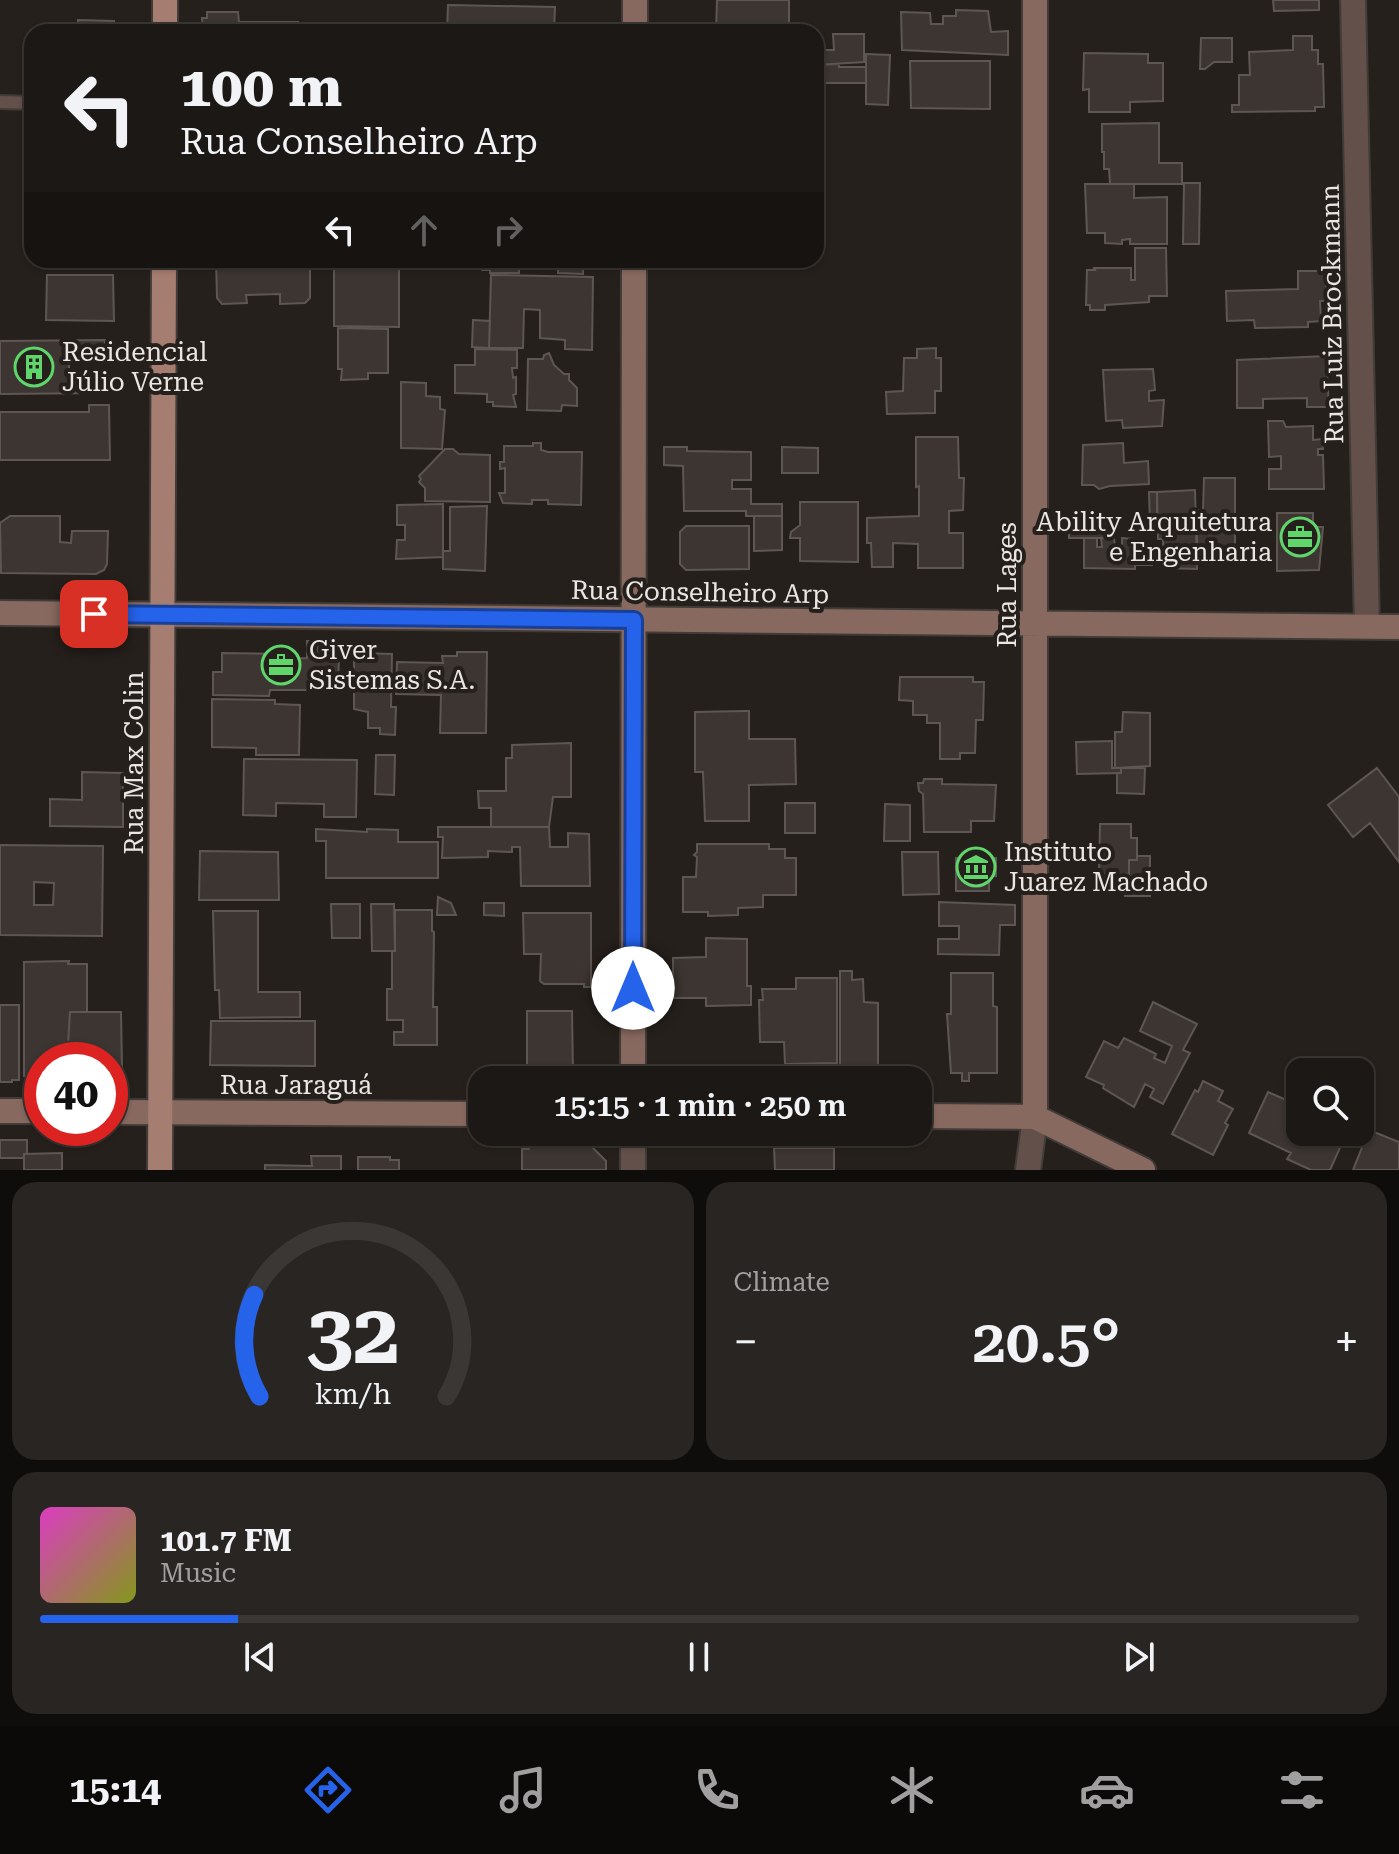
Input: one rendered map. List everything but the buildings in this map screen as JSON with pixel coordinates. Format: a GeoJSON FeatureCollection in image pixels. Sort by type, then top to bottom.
{"type":"FeatureCollection","features":[{"type":"Feature","properties":{"kind":"main road"},"geometry":{"type":"LineString","coordinates":[[165,0],[165,24]]}},
{"type":"Feature","properties":{"kind":"main road"},"geometry":{"type":"LineString","coordinates":[[635,0],[635,24]]}},
{"type":"Feature","properties":{"kind":"main road","name":"Rua Lages"},"geometry":{"type":"LineString","coordinates":[[1035,0],[1035,1117]]}},
{"type":"Feature","properties":{"kind":"main road","name":"Rua Max Colin"},"geometry":{"type":"LineString","coordinates":[[160,1170],[164,268]]}},
{"type":"Feature","properties":{"kind":"main road"},"geometry":{"type":"LineString","coordinates":[[633,1066],[634,268]]}},
{"type":"Feature","properties":{"kind":"main road","name":"Rua Conselheiro Arp"},"geometry":{"type":"LineString","coordinates":[[0,613],[1399,627]]}},
{"type":"Feature","properties":{"kind":"main road"},"geometry":{"type":"LineString","coordinates":[[0,1111],[24,1111]]}},
{"type":"Feature","properties":{"kind":"main road","name":"Rua Jaraguá"},"geometry":{"type":"LineString","coordinates":[[128,1112],[468,1114]]}},
{"type":"Feature","properties":{"kind":"main road"},"geometry":{"type":"LineString","coordinates":[[932,1116],[1035,1117],[1143,1170]]}},
{"type":"Feature","properties":{"kind":"street","name":"Rua Luiz Brockmann"},"geometry":{"type":"LineString","coordinates":[[1353,0],[1367,626]]}},
{"type":"Feature","properties":{"kind":"street","name":"Rua Lages"},"geometry":{"type":"LineString","coordinates":[[1028,1170],[1035,1117]]}},
{"type":"Feature","properties":{"kind":"street"},"geometry":{"type":"LineString","coordinates":[[633,1146],[633,1170]]}},
{"type":"Feature","properties":{"kind":"lane"},"geometry":{"type":"LineString","coordinates":[[0,102],[24,103]]}},
{"type":"Feature","properties":{"kind":"place","name":"Residencial Júlio Verne"},"geometry":{"type":"Point","coordinates":[34,367]}},
{"type":"Feature","properties":{"kind":"place","name":"Ability Arquitetura e Engenharia"},"geometry":{"type":"Point","coordinates":[1300,537]}},
{"type":"Feature","properties":{"kind":"place","name":"Giver Sistemas S.A."},"geometry":{"type":"Point","coordinates":[281,665]}},
{"type":"Feature","properties":{"kind":"place","name":"Instituto Juarez Machado"},"geometry":{"type":"Point","coordinates":[976,867]}},
{"type":"Feature","properties":{"kind":"route"},"geometry":{"type":"LineString","coordinates":[[94,614],[634,620],[633,988]]}}]}
